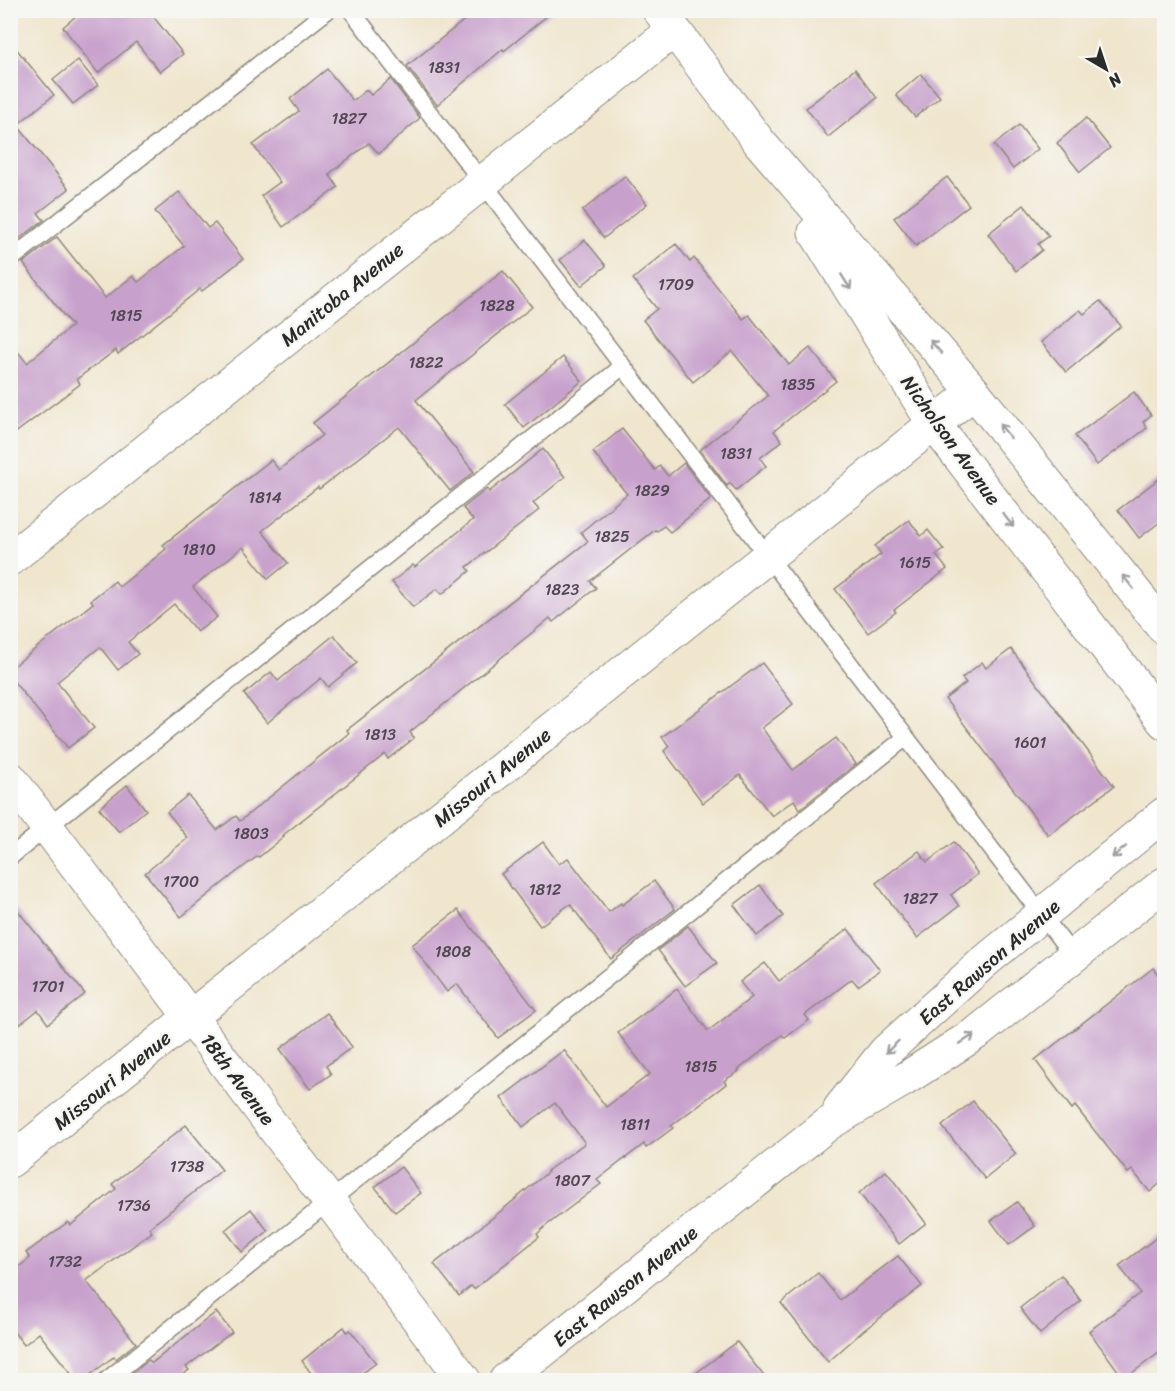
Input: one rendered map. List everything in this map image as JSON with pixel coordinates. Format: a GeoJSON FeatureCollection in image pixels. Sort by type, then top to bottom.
{"type":"FeatureCollection","features":[{"type":"Feature","properties":{"kind":"street","name":"Manitoba Avenue"},"geometry":{"type":"LineString","coordinates":[[10,559],[482,182],[667,20]]}},
{"type":"Feature","properties":{"kind":"street","name":"Nicholson Avenue"},"geometry":{"type":"LineString","coordinates":[[667,20],[760,143],[974,392],[1164,628]]}},
{"type":"Feature","properties":{"kind":"street","name":"Nicholson Avenue"},"geometry":{"type":"LineString","coordinates":[[760,143],[934,424],[1164,722]]}},
{"type":"Feature","properties":{"kind":"street","name":"Missouri Avenue"},"geometry":{"type":"LineString","coordinates":[[10,1161],[974,392]]}},
{"type":"Feature","properties":{"kind":"street","name":"18th Avenue"},"geometry":{"type":"LineString","coordinates":[[10,778],[464,1380]]}},
{"type":"Feature","properties":{"kind":"street","name":"East Rawson Avenue"},"geometry":{"type":"LineString","coordinates":[[828,1124],[885,1053],[982,963],[1164,814]]}},
{"type":"Feature","properties":{"kind":"street","name":"East Rawson Avenue"},"geometry":{"type":"LineString","coordinates":[[506,1380],[828,1124],[905,1079],[978,1032],[1164,884]]}},
{"type":"Feature","properties":{"kind":"street"},"geometry":{"type":"LineString","coordinates":[[1110,926],[1164,904]]}},
{"type":"Feature","properties":{"kind":"lane"},"geometry":{"type":"LineString","coordinates":[[10,260],[328,10]]}},
{"type":"Feature","properties":{"kind":"lane"},"geometry":{"type":"LineString","coordinates":[[351,10],[1073,956]]}},
{"type":"Feature","properties":{"kind":"lane"},"geometry":{"type":"LineString","coordinates":[[10,857],[622,367]]}},
{"type":"Feature","properties":{"kind":"lane"},"geometry":{"type":"LineString","coordinates":[[107,1380],[905,738]]}},
{"type":"Feature","properties":{"kind":"building"},"geometry":{"type":"Polygon","coordinates":[[[83,10],[148,10],[183,54],[160,72],[136,42],[98,73],[63,27],[83,10]]]}},
{"type":"Feature","properties":{"kind":"building"},"geometry":{"type":"Polygon","coordinates":[[[477,10],[554,10],[504,51],[503,49],[437,105],[407,66],[477,10]]]}},
{"type":"Feature","properties":{"kind":"building"},"geometry":{"type":"Polygon","coordinates":[[[10,41],[54,95],[17,125],[69,189],[38,213],[44,220],[10,246],[10,41]]]}},
{"type":"Feature","properties":{"kind":"building"},"geometry":{"type":"Polygon","coordinates":[[[78,60],[98,85],[73,104],[53,80],[78,60]]]}},
{"type":"Feature","properties":{"kind":"building"},"geometry":{"type":"Polygon","coordinates":[[[327,69],[353,101],[366,90],[371,95],[391,79],[420,118],[379,154],[369,143],[329,174],[338,187],[283,227],[261,196],[280,182],[253,145],[299,111],[290,99],[327,69]]]}},
{"type":"Feature","properties":{"kind":"building"},"geometry":{"type":"Polygon","coordinates":[[[855,69],[877,98],[828,137],[806,108],[855,69]]]}},
{"type":"Feature","properties":{"kind":"building"},"geometry":{"type":"Polygon","coordinates":[[[921,74],[940,97],[915,117],[896,95],[921,74]]]}},
{"type":"Feature","properties":{"kind":"building"},"geometry":{"type":"Polygon","coordinates":[[[1086,118],[1110,148],[1080,172],[1057,143],[1086,118]]]}},
{"type":"Feature","properties":{"kind":"building"},"geometry":{"type":"Polygon","coordinates":[[[1019,125],[1038,149],[1013,169],[994,145],[1019,125]]]}},
{"type":"Feature","properties":{"kind":"building"},"geometry":{"type":"Polygon","coordinates":[[[625,176],[647,204],[604,238],[582,211],[625,176]]]}},
{"type":"Feature","properties":{"kind":"building"},"geometry":{"type":"Polygon","coordinates":[[[947,177],[969,205],[916,246],[894,218],[947,177]]]}},
{"type":"Feature","properties":{"kind":"building"},"geometry":{"type":"Polygon","coordinates":[[[179,192],[208,228],[215,223],[243,259],[202,291],[200,289],[118,354],[116,350],[77,379],[80,384],[10,437],[10,342],[27,363],[72,326],[23,263],[57,237],[105,298],[133,276],[138,282],[184,246],[155,211],[179,192]]]}},
{"type":"Feature","properties":{"kind":"building"},"geometry":{"type":"Polygon","coordinates":[[[1024,205],[1049,236],[1038,244],[1042,250],[1016,271],[988,234],[1024,205]]]}},
{"type":"Feature","properties":{"kind":"building"},"geometry":{"type":"Polygon","coordinates":[[[585,240],[606,266],[581,286],[560,260],[585,240]]]}},
{"type":"Feature","properties":{"kind":"building"},"geometry":{"type":"Polygon","coordinates":[[[676,244],[690,262],[694,258],[743,319],[749,315],[789,365],[810,348],[836,381],[774,431],[782,441],[760,458],[766,466],[736,490],[730,483],[727,486],[700,450],[768,396],[732,351],[693,382],[643,320],[657,309],[633,279],[676,244]]]}},
{"type":"Feature","properties":{"kind":"building"},"geometry":{"type":"Polygon","coordinates":[[[503,271],[532,307],[416,400],[474,472],[450,491],[399,427],[262,531],[288,563],[268,579],[243,547],[193,587],[217,617],[197,632],[174,604],[128,642],[138,654],[118,670],[100,647],[57,682],[94,728],[68,748],[10,677],[10,669],[93,603],[91,600],[115,581],[119,587],[166,549],[163,545],[271,460],[279,470],[322,435],[313,423],[503,271]]]}},
{"type":"Feature","properties":{"kind":"building"},"geometry":{"type":"Polygon","coordinates":[[[1100,301],[1121,326],[1066,372],[1041,342],[1080,310],[1084,314],[1100,301]]]}},
{"type":"Feature","properties":{"kind":"building"},"geometry":{"type":"Polygon","coordinates":[[[563,357],[582,381],[524,428],[505,404],[563,357]]]}},
{"type":"Feature","properties":{"kind":"building"},"geometry":{"type":"Polygon","coordinates":[[[1134,392],[1151,415],[1143,422],[1147,428],[1097,465],[1075,436],[1134,392]]]}},
{"type":"Feature","properties":{"kind":"building"},"geometry":{"type":"Polygon","coordinates":[[[622,429],[655,470],[660,466],[668,476],[684,463],[711,499],[670,532],[664,526],[655,530],[590,581],[596,588],[553,622],[550,618],[410,732],[414,738],[388,759],[385,754],[259,857],[181,917],[145,873],[188,838],[167,812],[188,795],[217,830],[236,816],[240,821],[349,733],[347,730],[588,541],[581,532],[627,494],[593,452],[622,429]]]}},
{"type":"Feature","properties":{"kind":"building"},"geometry":{"type":"Polygon","coordinates":[[[543,449],[565,477],[533,503],[539,510],[467,567],[470,571],[442,594],[437,589],[413,607],[392,582],[413,565],[415,567],[473,520],[463,508],[487,489],[489,492],[543,449]]]}},
{"type":"Feature","properties":{"kind":"building"},"geometry":{"type":"Polygon","coordinates":[[[1164,475],[1164,519],[1139,538],[1118,510],[1164,475]]]}},
{"type":"Feature","properties":{"kind":"building"},"geometry":{"type":"Polygon","coordinates":[[[909,520],[921,536],[928,530],[944,550],[936,555],[947,569],[868,633],[835,589],[881,554],[875,546],[909,520]]]}},
{"type":"Feature","properties":{"kind":"building"},"geometry":{"type":"Polygon","coordinates":[[[334,635],[357,663],[328,687],[321,678],[267,723],[244,694],[271,672],[278,681],[334,635]]]}},
{"type":"Feature","properties":{"kind":"building"},"geometry":{"type":"Polygon","coordinates":[[[1011,649],[1114,786],[1048,835],[945,699],[966,683],[962,678],[982,662],[986,668],[1011,649]]]}},
{"type":"Feature","properties":{"kind":"building"},"geometry":{"type":"Polygon","coordinates":[[[762,663],[793,704],[762,728],[793,770],[836,738],[856,764],[800,809],[794,800],[772,816],[740,775],[703,803],[664,751],[669,746],[662,737],[762,663]]]}},
{"type":"Feature","properties":{"kind":"building"},"geometry":{"type":"Polygon","coordinates":[[[127,785],[146,810],[119,832],[99,808],[127,785]]]}},
{"type":"Feature","properties":{"kind":"building"},"geometry":{"type":"Polygon","coordinates":[[[543,842],[559,864],[568,858],[609,912],[654,881],[675,909],[611,959],[570,904],[540,926],[501,874],[543,842]]]}},
{"type":"Feature","properties":{"kind":"building"},"geometry":{"type":"Polygon","coordinates":[[[954,842],[978,874],[951,895],[959,906],[917,938],[876,883],[919,851],[927,862],[954,842]]]}},
{"type":"Feature","properties":{"kind":"building"},"geometry":{"type":"Polygon","coordinates":[[[760,885],[783,916],[757,936],[734,905],[760,885]]]}},
{"type":"Feature","properties":{"kind":"building"},"geometry":{"type":"Polygon","coordinates":[[[10,901],[85,994],[48,1024],[38,1010],[10,1032],[10,901]]]}},
{"type":"Feature","properties":{"kind":"building"},"geometry":{"type":"Polygon","coordinates":[[[458,910],[536,1010],[498,1038],[457,984],[447,992],[412,945],[458,910]]]}},
{"type":"Feature","properties":{"kind":"building"},"geometry":{"type":"Polygon","coordinates":[[[688,926],[717,963],[685,986],[658,950],[688,926]]]}},
{"type":"Feature","properties":{"kind":"building"},"geometry":{"type":"Polygon","coordinates":[[[848,929],[880,970],[858,986],[852,979],[805,1015],[809,1020],[785,1038],[782,1035],[724,1081],[726,1084],[671,1126],[673,1128],[646,1148],[644,1144],[597,1180],[601,1184],[547,1225],[537,1234],[539,1237],[474,1289],[471,1286],[459,1296],[434,1264],[547,1171],[585,1143],[555,1103],[523,1127],[501,1098],[564,1050],[606,1107],[650,1074],[618,1033],[677,989],[708,1031],[752,997],[740,982],[765,963],[779,981],[848,929]]]}},
{"type":"Feature","properties":{"kind":"building"},"geometry":{"type":"Polygon","coordinates":[[[1153,968],[1164,983],[1164,1180],[1150,1192],[1132,1170],[1128,1173],[1075,1106],[1072,1109],[1035,1060],[1153,968]]]}},
{"type":"Feature","properties":{"kind":"building"},"geometry":{"type":"Polygon","coordinates":[[[327,1013],[352,1047],[326,1066],[331,1074],[310,1089],[280,1049],[327,1013]]]}},
{"type":"Feature","properties":{"kind":"building"},"geometry":{"type":"Polygon","coordinates":[[[973,1101],[1016,1154],[985,1179],[942,1126],[973,1101]]]}},
{"type":"Feature","properties":{"kind":"building"},"geometry":{"type":"Polygon","coordinates":[[[186,1125],[222,1170],[149,1228],[152,1232],[86,1281],[136,1343],[116,1359],[114,1357],[109,1360],[84,1380],[76,1380],[39,1333],[24,1345],[10,1327],[10,1274],[30,1258],[26,1253],[68,1222],[71,1225],[116,1189],[112,1184],[186,1125]]]}},
{"type":"Feature","properties":{"kind":"building"},"geometry":{"type":"Polygon","coordinates":[[[401,1167],[421,1193],[395,1212],[375,1187],[401,1167]]]}},
{"type":"Feature","properties":{"kind":"building"},"geometry":{"type":"Polygon","coordinates":[[[886,1171],[926,1223],[899,1244],[859,1193],[886,1171]]]}},
{"type":"Feature","properties":{"kind":"building"},"geometry":{"type":"Polygon","coordinates":[[[1017,1202],[1035,1226],[1009,1245],[991,1221],[1017,1202]]]}},
{"type":"Feature","properties":{"kind":"building"},"geometry":{"type":"Polygon","coordinates":[[[251,1209],[268,1231],[242,1252],[225,1230],[251,1209]]]}},
{"type":"Feature","properties":{"kind":"building"},"geometry":{"type":"Polygon","coordinates":[[[1164,1232],[1164,1349],[1124,1379],[1089,1331],[1140,1293],[1119,1266],[1164,1232]]]}},
{"type":"Feature","properties":{"kind":"building"},"geometry":{"type":"Polygon","coordinates":[[[898,1256],[922,1286],[864,1330],[828,1362],[781,1303],[818,1273],[840,1300],[898,1256]]]}},
{"type":"Feature","properties":{"kind":"building"},"geometry":{"type":"Polygon","coordinates":[[[1061,1275],[1081,1301],[1040,1334],[1020,1308],[1061,1275]]]}},
{"type":"Feature","properties":{"kind":"building"},"geometry":{"type":"Polygon","coordinates":[[[216,1312],[232,1332],[186,1367],[189,1370],[176,1380],[130,1380],[132,1379],[129,1376],[149,1360],[152,1363],[216,1312]]]}},
{"type":"Feature","properties":{"kind":"building"},"geometry":{"type":"Polygon","coordinates":[[[344,1327],[347,1332],[350,1330],[376,1363],[353,1380],[316,1380],[302,1361],[344,1327]]]}},
{"type":"Feature","properties":{"kind":"building"},"geometry":{"type":"Polygon","coordinates":[[[737,1342],[767,1380],[687,1380],[737,1342]]]}}]}
